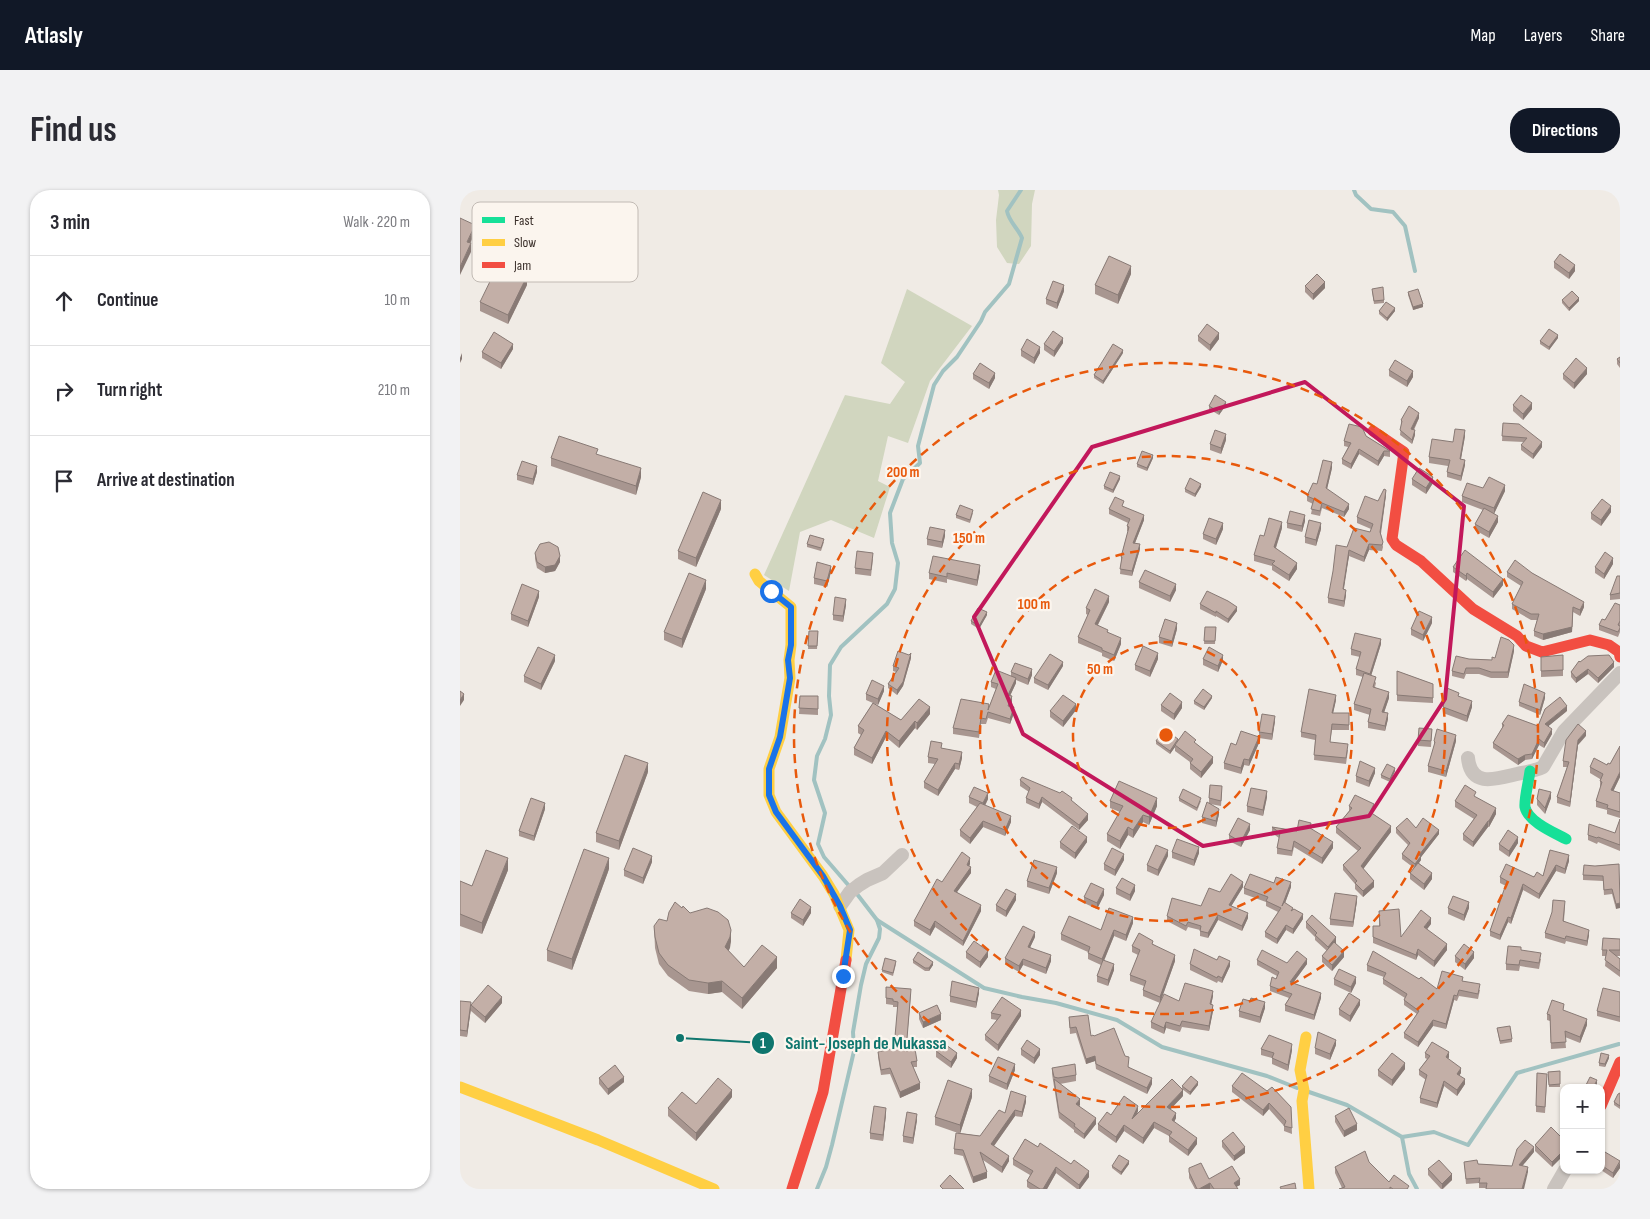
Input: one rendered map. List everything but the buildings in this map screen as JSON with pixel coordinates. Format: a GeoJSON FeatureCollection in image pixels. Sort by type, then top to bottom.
{"type":"FeatureCollection","features":[{"type":"Feature","properties":{"kind":"street"},"geometry":{"type":"LineString","coordinates":[[1373,431],[1404,452],[1392,539],[1396,545],[1421,561],[1473,609],[1517,636],[1526,646],[1542,652],[1590,640],[1609,645],[1620,653]]}},
{"type":"Feature","properties":{"kind":"street"},"geometry":{"type":"LineString","coordinates":[[755,574],[759,581],[791,607],[791,645],[788,660],[790,678],[780,737],[769,769],[769,795],[776,812],[823,876],[840,906],[850,930],[823,1092],[792,1189]]}},
{"type":"Feature","properties":{"kind":"street"},"geometry":{"type":"LineString","coordinates":[[1468,758],[1469,768],[1476,776],[1488,780],[1501,779],[1543,767],[1564,731],[1620,673]]}},
{"type":"Feature","properties":{"kind":"street"},"geometry":{"type":"LineString","coordinates":[[1530,771],[1525,806],[1527,812],[1532,819],[1566,839]]}},
{"type":"Feature","properties":{"kind":"street"},"geometry":{"type":"LineString","coordinates":[[840,906],[850,892],[867,880],[883,873],[902,855]]}},
{"type":"Feature","properties":{"kind":"street"},"geometry":{"type":"LineString","coordinates":[[1306,1037],[1300,1070],[1304,1090],[1302,1101],[1308,1189]]}},
{"type":"Feature","properties":{"kind":"street"},"geometry":{"type":"LineString","coordinates":[[1605,1097],[1620,1062]]}},
{"type":"Feature","properties":{"kind":"street"},"geometry":{"type":"LineString","coordinates":[[460,1087],[598,1140],[714,1189]]}},
{"type":"Feature","properties":{"kind":"street"},"geometry":{"type":"LineString","coordinates":[[1554,1189],[1563,1174]]}},
{"type":"Feature","properties":{"kind":"highlighted area"},"geometry":{"type":"Polygon","coordinates":[[[1305,382],[1464,506],[1445,699],[1369,816],[1203,846],[1023,734],[974,617],[1092,447],[1305,382]]]}},
{"type":"Feature","properties":{"kind":"green space"},"geometry":{"type":"Polygon","coordinates":[[[998,190],[1035,190],[1032,204],[1031,246],[1019,264],[1007,263],[997,247],[998,190]]]}},
{"type":"Feature","properties":{"kind":"green space"},"geometry":{"type":"Polygon","coordinates":[[[907,289],[972,326],[930,381],[908,443],[888,436],[878,481],[890,487],[874,538],[831,520],[800,532],[789,591],[764,575],[845,395],[890,404],[905,382],[881,363],[907,289]]]}},
{"type":"Feature","properties":{"kind":"waterway"},"geometry":{"type":"LineString","coordinates":[[850,887],[824,857],[818,844],[825,813],[814,780],[817,756],[825,739],[831,715],[829,696],[830,665],[841,647],[887,604],[895,589],[898,563],[892,543],[890,513],[903,479],[920,463],[918,446],[934,385],[943,371],[957,357],[985,312],[1009,284],[1022,238],[1007,211],[1021,190]]}},
{"type":"Feature","properties":{"kind":"waterway"},"geometry":{"type":"LineString","coordinates":[[1354,190],[1356,195],[1371,209],[1393,212],[1405,226],[1415,271]]}},
{"type":"Feature","properties":{"kind":"waterway"},"geometry":{"type":"LineString","coordinates":[[817,1189],[832,1145],[854,1051],[853,1032],[866,964],[879,938],[880,929],[877,920],[857,894]]}},
{"type":"Feature","properties":{"kind":"waterway"},"geometry":{"type":"LineString","coordinates":[[877,920],[984,988],[1056,1003],[1117,1020],[1162,1047],[1267,1076],[1297,1088]]}},
{"type":"Feature","properties":{"kind":"waterway"},"geometry":{"type":"LineString","coordinates":[[1309,1092],[1347,1105],[1402,1137],[1434,1132],[1468,1145],[1517,1073],[1619,1044]]}},
{"type":"Feature","properties":{"kind":"waterway"},"geometry":{"type":"LineString","coordinates":[[1402,1137],[1409,1174],[1417,1189]]}},
{"type":"Feature","properties":{"kind":"traffic: fast"},"geometry":{"type":"LineString","coordinates":[[1530,771],[1525,804],[1527,812],[1536,822],[1566,839]]}},
{"type":"Feature","properties":{"kind":"traffic: slow"},"geometry":{"type":"LineString","coordinates":[[755,574],[759,581],[791,607],[790,678],[780,737],[769,769],[769,795],[776,812],[834,894],[849,930],[846,960]]}},
{"type":"Feature","properties":{"kind":"traffic: slow"},"geometry":{"type":"LineString","coordinates":[[1306,1037],[1300,1070],[1304,1090],[1302,1101],[1309,1189]]}},
{"type":"Feature","properties":{"kind":"traffic: slow"},"geometry":{"type":"LineString","coordinates":[[460,1087],[598,1140],[714,1189]]}},
{"type":"Feature","properties":{"kind":"traffic: jam"},"geometry":{"type":"LineString","coordinates":[[1373,431],[1404,452],[1392,539],[1396,545],[1421,561],[1473,609],[1517,636],[1526,646],[1542,652],[1590,640],[1609,645],[1619,652],[1620,657]]}},
{"type":"Feature","properties":{"kind":"traffic: jam"},"geometry":{"type":"LineString","coordinates":[[792,1189],[823,1092],[846,960]]}},
{"type":"Feature","properties":{"kind":"traffic: jam"},"geometry":{"type":"LineString","coordinates":[[1605,1097],[1620,1062]]}},
{"type":"Feature","properties":{"kind":"place","name":"Saint- Joseph de Mukassa"},"geometry":{"type":"Point","coordinates":[680,1038]}},
{"type":"Feature","properties":{"kind":"route"},"geometry":{"type":"LineString","coordinates":[[771,591],[791,607],[791,645],[788,660],[790,678],[780,737],[769,769],[769,795],[776,812],[834,894],[850,930],[843,976]]}}]}
